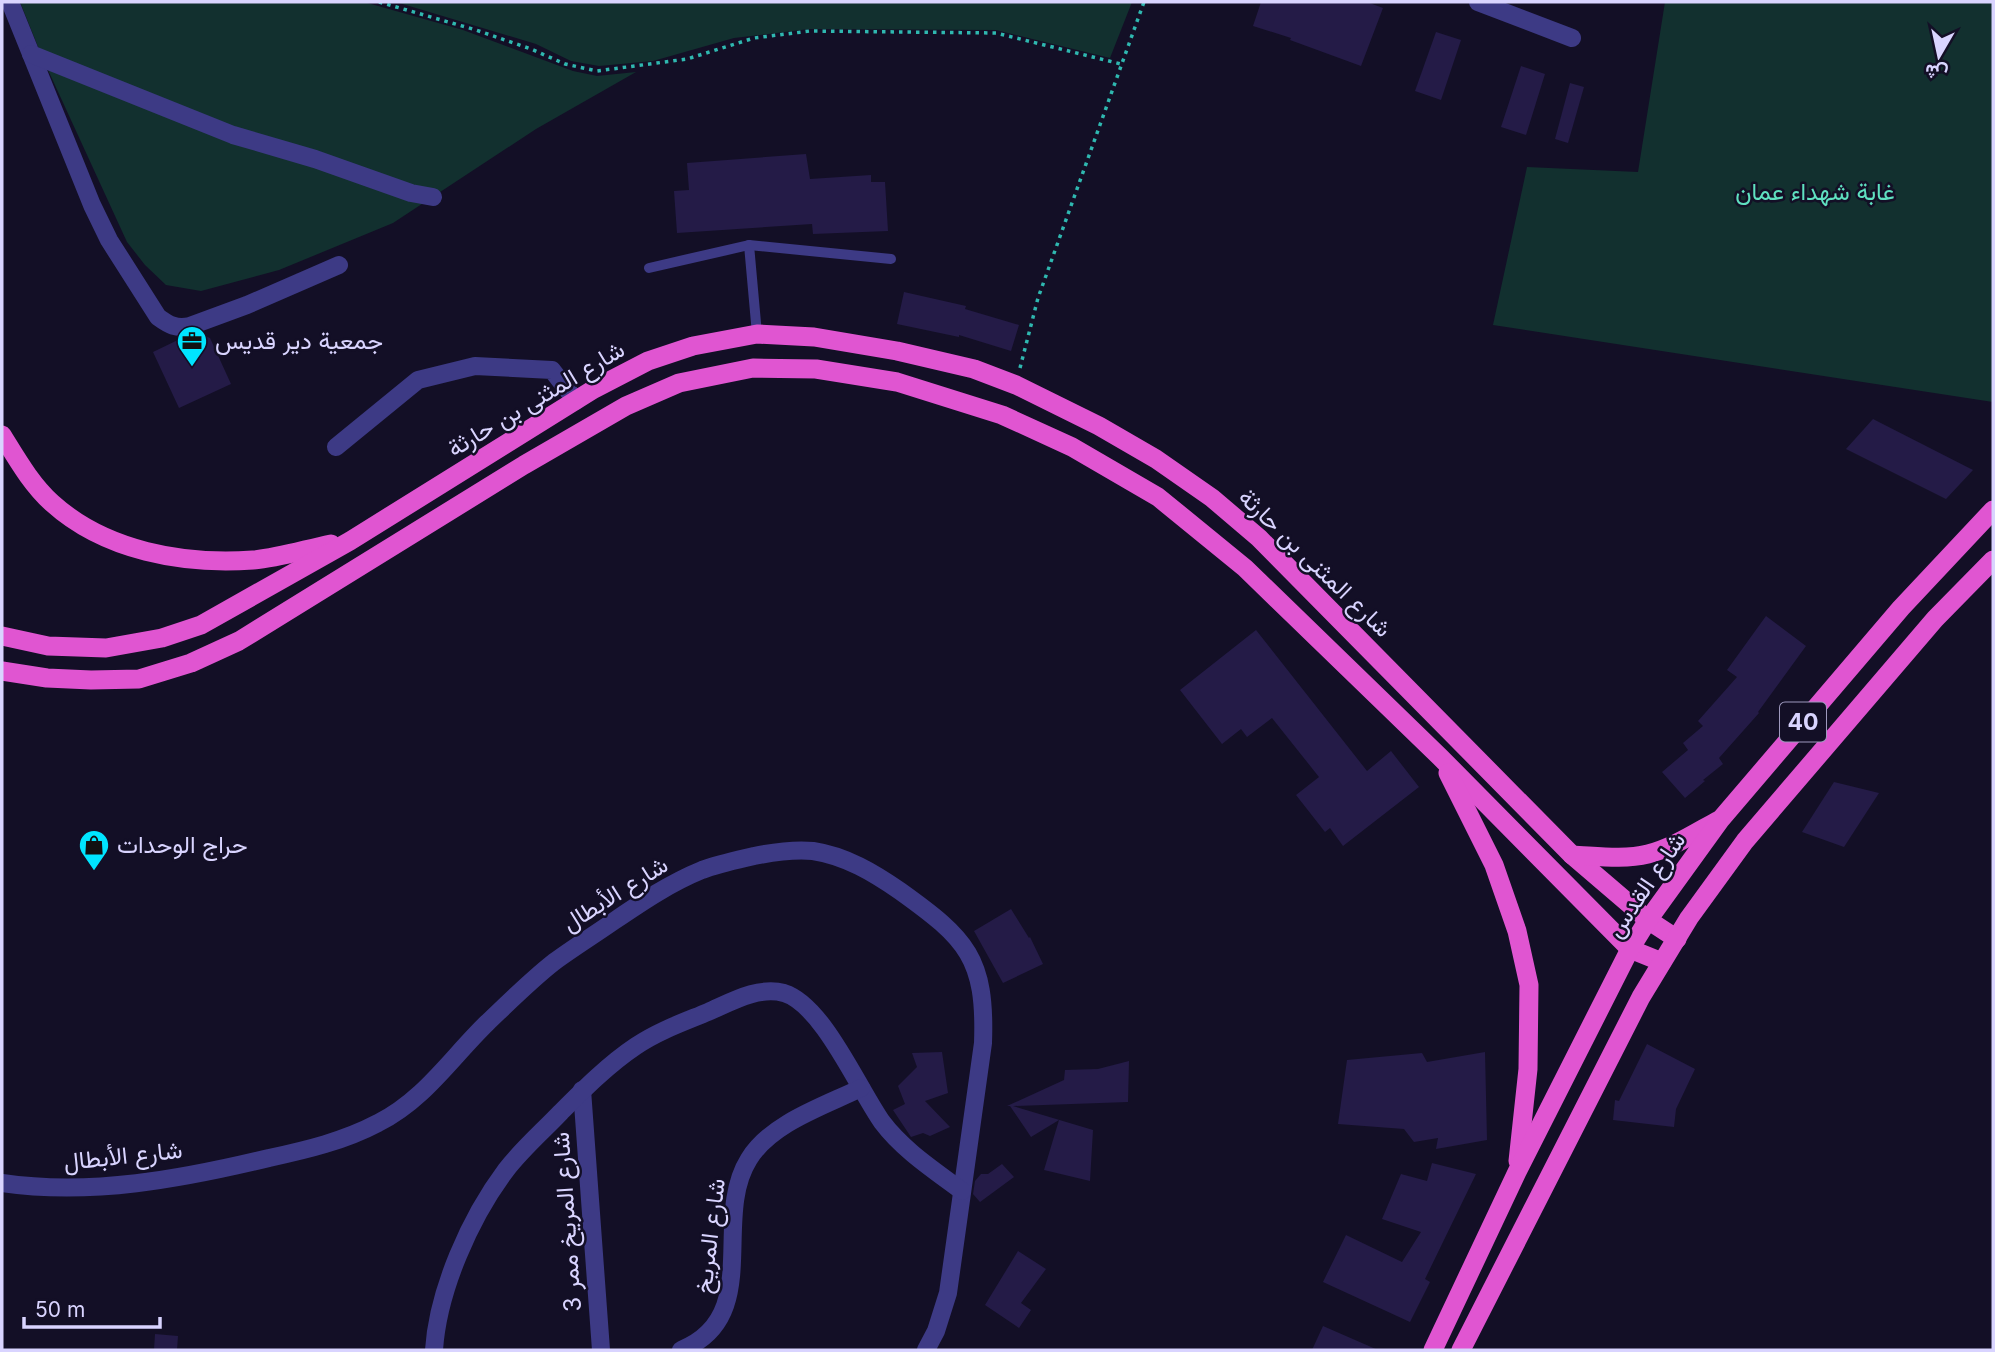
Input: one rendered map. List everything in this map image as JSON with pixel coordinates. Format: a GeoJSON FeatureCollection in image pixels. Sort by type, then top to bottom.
{"type":"FeatureCollection","features":[{"type":"Feature","properties":{"kind":"highway","name":"شارع المثنى بن حارثة"},"geometry":{"type":"LineString","coordinates":[[2,636],[48,646],[106,648],[162,638],[201,625],[350,541],[576,401],[648,361],[693,346],[757,334],[814,337],[897,351],[974,369],[1016,385],[1156,458],[1212,498],[1259,538],[1572,855],[1648,920],[1676,939]]}},
{"type":"Feature","properties":{"kind":"highway","name":"شارع المثنى بن حارثة"},"geometry":{"type":"LineString","coordinates":[[2,671],[47,678],[139,679],[191,663],[239,641],[524,465],[626,406],[679,383],[754,368],[816,369],[897,382],[1002,415],[1072,447],[1158,497],[1245,568],[1440,757],[1630,949],[1662,962]]}},
{"type":"Feature","properties":{"kind":"highway"},"geometry":{"type":"LineString","coordinates":[[2,435],[27,476],[52,503],[89,530],[126,547],[165,556],[254,560],[350,541]]}},
{"type":"Feature","properties":{"kind":"highway","name":"شارع القدس"},"geometry":{"type":"LineString","coordinates":[[1433,1350],[1517,1172],[1630,949],[1648,920],[1721,819],[1901,608],[1993,510]]}},
{"type":"Feature","properties":{"kind":"highway","name":"40"},"geometry":{"type":"LineString","coordinates":[[1461,1350],[1642,997],[1689,918],[1745,841],[1935,619],[1993,560]]}},
{"type":"Feature","properties":{"kind":"highway"},"geometry":{"type":"LineString","coordinates":[[1440,757],[1494,865],[1517,931],[1529,985],[1528,1069],[1517,1172]]}},
{"type":"Feature","properties":{"kind":"highway"},"geometry":{"type":"LineString","coordinates":[[1572,855],[1627,857],[1648,854],[1683,840],[1721,819]]}},
{"type":"Feature","properties":{"kind":"street"},"geometry":{"type":"LineString","coordinates":[[10,2],[92,205],[109,240],[158,317],[170,326],[190,326],[247,305],[339,265]]}},
{"type":"Feature","properties":{"kind":"street"},"geometry":{"type":"LineString","coordinates":[[1478,2],[1572,38]]}},
{"type":"Feature","properties":{"kind":"street"},"geometry":{"type":"LineString","coordinates":[[31,54],[233,135],[315,159],[411,193],[433,197]]}},
{"type":"Feature","properties":{"kind":"street"},"geometry":{"type":"LineString","coordinates":[[336,447],[418,380],[475,366],[552,370],[576,401]]}},
{"type":"Feature","properties":{"kind":"street","name":"شارع الأبطال"},"geometry":{"type":"LineString","coordinates":[[2,1183],[55,1188],[171,1178],[248,1163],[352,1136],[399,1112],[433,1082],[486,1024],[554,962],[657,892],[703,870],[738,859],[780,850],[814,852],[846,860],[879,877],[927,911],[959,938],[974,963],[982,987],[983,1043],[947,1293],[936,1331],[926,1350]]}},
{"type":"Feature","properties":{"kind":"street"},"geometry":{"type":"LineString","coordinates":[[434,1350],[450,1277],[487,1199],[507,1169],[582,1090],[636,1046],[664,1030],[747,995],[767,991],[784,993],[800,1001],[824,1029],[883,1123],[910,1152],[962,1191]]}},
{"type":"Feature","properties":{"kind":"street","name":"شارع المريخ"},"geometry":{"type":"LineString","coordinates":[[681,1350],[704,1337],[717,1323],[726,1306],[731,1287],[735,1198],[749,1159],[761,1143],[777,1130],[861,1088]]}},
{"type":"Feature","properties":{"kind":"street","name":"شارع المريخ ممر 3"},"geometry":{"type":"LineString","coordinates":[[582,1090],[601,1350]]}},
{"type":"Feature","properties":{"kind":"lane"},"geometry":{"type":"LineString","coordinates":[[749,245],[757,334]]}},
{"type":"Feature","properties":{"kind":"lane"},"geometry":{"type":"LineString","coordinates":[[649,268],[749,245],[891,259]]}},
{"type":"Feature","properties":{"kind":"path"},"geometry":{"type":"LineString","coordinates":[[379,2],[476,30],[565,64],[597,71],[687,59],[754,38],[810,31],[996,33],[1121,64]]}},
{"type":"Feature","properties":{"kind":"path"},"geometry":{"type":"LineString","coordinates":[[1016,385],[1038,298],[1144,2]]}},
{"type":"Feature","properties":{"kind":"green space"},"geometry":{"type":"Polygon","coordinates":[[[20,2],[364,2],[463,30],[573,71],[597,76],[636,72],[536,129],[393,223],[279,270],[201,291],[166,285],[145,265],[127,242],[43,59],[20,2]]]}},
{"type":"Feature","properties":{"kind":"green space"},"geometry":{"type":"Polygon","coordinates":[[[396,2],[1132,2],[1110,58],[996,30],[809,29],[734,38],[653,61],[599,66],[571,61],[536,44],[396,2]]]}},
{"type":"Feature","properties":{"kind":"green space","name":"غابة شهداء عمان"},"geometry":{"type":"Polygon","coordinates":[[[1665,2],[1993,2],[1993,402],[1493,325],[1527,167],[1638,172],[1665,2]]]}},
{"type":"Feature","properties":{"kind":"building"},"geometry":{"type":"Polygon","coordinates":[[[1261,2],[1367,2],[1383,8],[1361,66],[1253,26],[1261,2]]]}},
{"type":"Feature","properties":{"kind":"building"},"geometry":{"type":"Polygon","coordinates":[[[1436,32],[1461,40],[1441,100],[1415,91],[1436,32]]]}},
{"type":"Feature","properties":{"kind":"building"},"geometry":{"type":"Polygon","coordinates":[[[1521,66],[1545,74],[1526,135],[1501,127],[1521,66]]]}},
{"type":"Feature","properties":{"kind":"building"},"geometry":{"type":"Polygon","coordinates":[[[1570,83],[1584,87],[1568,143],[1555,139],[1570,83]]]}},
{"type":"Feature","properties":{"kind":"building"},"geometry":{"type":"Polygon","coordinates":[[[806,154],[810,179],[871,175],[871,182],[885,182],[888,231],[813,234],[812,224],[677,233],[674,191],[689,190],[687,163],[806,154]]]}},
{"type":"Feature","properties":{"kind":"building"},"geometry":{"type":"Polygon","coordinates":[[[904,292],[966,306],[965,309],[1019,325],[1011,351],[959,335],[897,324],[904,292]]]}},
{"type":"Feature","properties":{"kind":"building","name":"جمعية دير قديس"},"geometry":{"type":"Polygon","coordinates":[[[204,333],[210,338],[231,384],[179,408],[153,352],[182,338],[204,333]]]}},
{"type":"Feature","properties":{"kind":"building"},"geometry":{"type":"Polygon","coordinates":[[[1873,419],[1973,470],[1946,499],[1846,449],[1873,419]]]}},
{"type":"Feature","properties":{"kind":"building"},"geometry":{"type":"Polygon","coordinates":[[[1766,616],[1806,646],[1759,713],[1719,758],[1723,764],[1685,798],[1662,772],[1688,750],[1683,743],[1703,726],[1698,721],[1737,677],[1727,670],[1766,616]]]}},
{"type":"Feature","properties":{"kind":"building"},"geometry":{"type":"Polygon","coordinates":[[[1256,630],[1367,771],[1391,751],[1419,787],[1343,846],[1330,828],[1325,832],[1296,795],[1319,777],[1272,718],[1247,737],[1241,729],[1222,744],[1180,690],[1256,630]]]}},
{"type":"Feature","properties":{"kind":"building"},"geometry":{"type":"Polygon","coordinates":[[[1834,782],[1879,793],[1844,847],[1802,832],[1834,782]]]}},
{"type":"Feature","properties":{"kind":"building"},"geometry":{"type":"Polygon","coordinates":[[[1011,909],[1030,937],[1043,964],[1003,983],[974,931],[1011,909]]]}},
{"type":"Feature","properties":{"kind":"building"},"geometry":{"type":"Polygon","coordinates":[[[1647,1044],[1695,1069],[1676,1109],[1674,1127],[1613,1120],[1615,1100],[1619,1101],[1647,1044]]]}},
{"type":"Feature","properties":{"kind":"building"},"geometry":{"type":"Polygon","coordinates":[[[942,1052],[948,1093],[925,1101],[950,1127],[930,1136],[923,1133],[911,1137],[893,1110],[905,1104],[898,1086],[917,1067],[912,1053],[942,1052]]]}},
{"type":"Feature","properties":{"kind":"building"},"geometry":{"type":"Polygon","coordinates":[[[1485,1052],[1487,1140],[1436,1149],[1438,1138],[1414,1142],[1404,1129],[1338,1124],[1347,1060],[1422,1053],[1427,1062],[1485,1052]]]}},
{"type":"Feature","properties":{"kind":"building"},"geometry":{"type":"Polygon","coordinates":[[[1129,1061],[1128,1102],[1013,1106],[1093,1130],[1090,1181],[1044,1170],[1059,1120],[1031,1137],[1010,1106],[1007,1106],[1064,1080],[1065,1070],[1098,1069],[1129,1061]]]}},
{"type":"Feature","properties":{"kind":"building"},"geometry":{"type":"Polygon","coordinates":[[[1432,1163],[1476,1174],[1425,1279],[1430,1282],[1410,1322],[1323,1282],[1346,1235],[1402,1262],[1421,1232],[1382,1219],[1401,1174],[1427,1181],[1432,1163]]]}},
{"type":"Feature","properties":{"kind":"building"},"geometry":{"type":"Polygon","coordinates":[[[1002,1164],[1014,1177],[980,1202],[973,1194],[975,1181],[981,1174],[988,1174],[1002,1164]]]}},
{"type":"Feature","properties":{"kind":"building"},"geometry":{"type":"Polygon","coordinates":[[[1018,1251],[1046,1269],[1021,1303],[1031,1310],[1019,1328],[985,1305],[1018,1251]]]}},
{"type":"Feature","properties":{"kind":"building"},"geometry":{"type":"Polygon","coordinates":[[[1323,1326],[1378,1350],[1312,1350],[1323,1326]]]}},
{"type":"Feature","properties":{"kind":"building"},"geometry":{"type":"Polygon","coordinates":[[[155,1334],[178,1336],[177,1350],[154,1350],[155,1334]]]}},
{"type":"Feature","properties":{"kind":"place","name":"جمعية دير قديس"},"geometry":{"type":"Point","coordinates":[192,368]}},
{"type":"Feature","properties":{"kind":"place","name":"حراج الوحدات"},"geometry":{"type":"Point","coordinates":[94,872]}}]}
